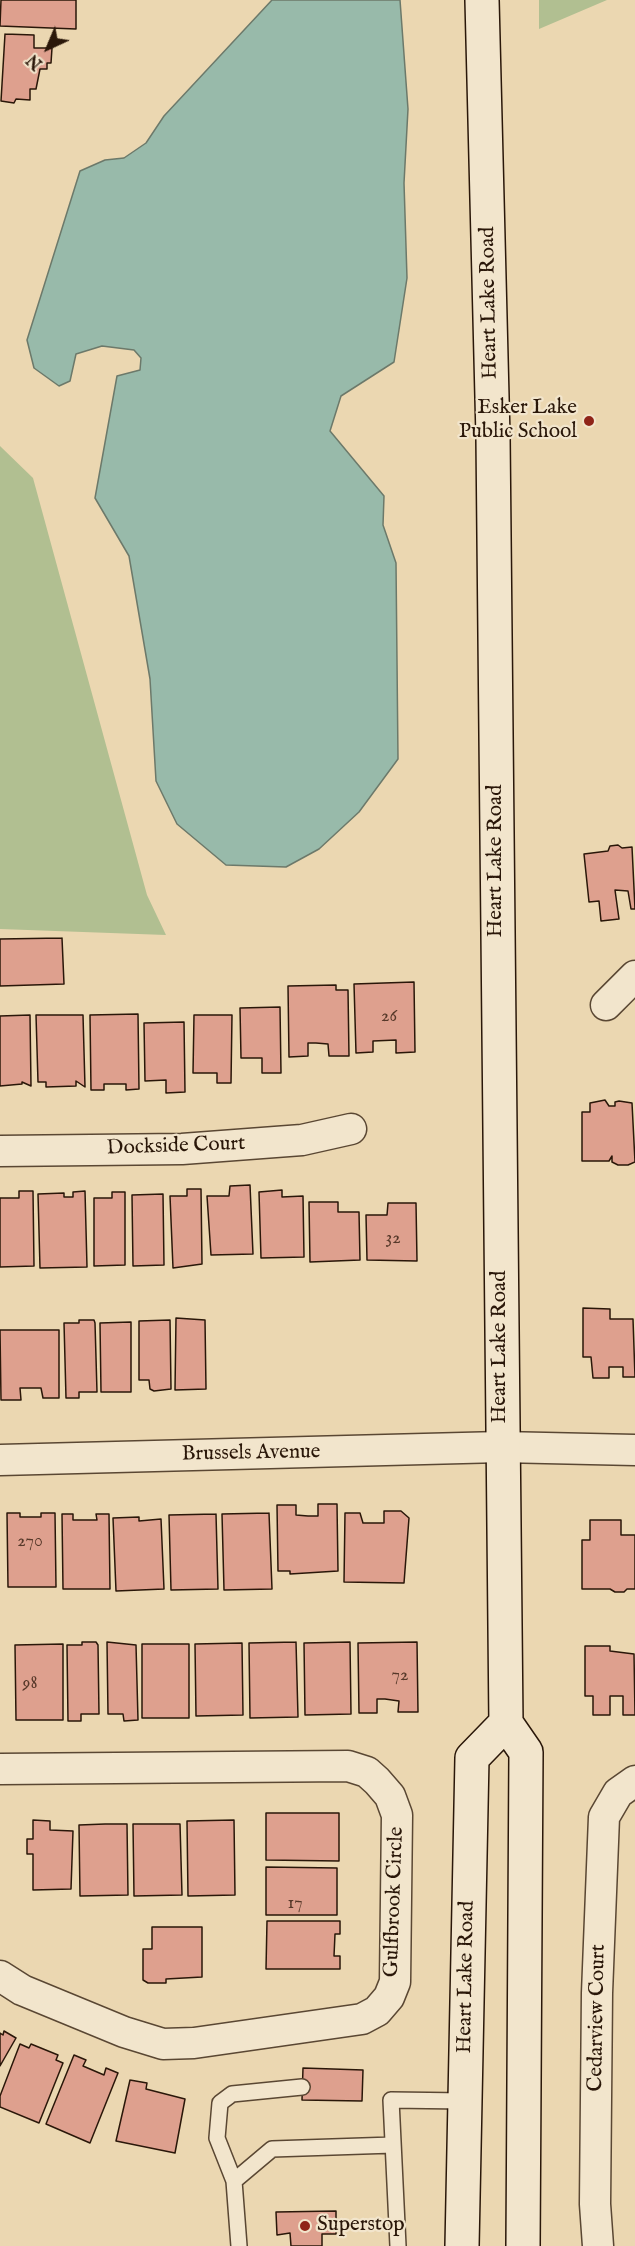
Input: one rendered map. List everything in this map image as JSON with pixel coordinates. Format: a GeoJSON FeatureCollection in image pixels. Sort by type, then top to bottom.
{"type":"FeatureCollection","features":[{"type":"Feature","properties":{"kind":"street","name":"Heart Lake Road"},"geometry":{"type":"LineString","coordinates":[[462,2246],[471,1758],[506,1723],[501,1448],[493,446],[482,0]]}},
{"type":"Feature","properties":{"kind":"street"},"geometry":{"type":"LineString","coordinates":[[606,1005],[635,976]]}},
{"type":"Feature","properties":{"kind":"street","name":"Dockside Court"},"geometry":{"type":"LineString","coordinates":[[0,1151],[193,1149],[302,1140],[351,1130]]}},
{"type":"Feature","properties":{"kind":"street","name":"Brussels Avenue"},"geometry":{"type":"LineString","coordinates":[[0,1460],[501,1448],[635,1450]]}},
{"type":"Feature","properties":{"kind":"street"},"geometry":{"type":"LineString","coordinates":[[506,1723],[526,1752],[523,2246]]}},
{"type":"Feature","properties":{"kind":"street","name":"Gulfbrook Circle"},"geometry":{"type":"LineString","coordinates":[[0,1769],[348,1766],[367,1772],[390,1796],[398,1815],[398,1826],[395,1982],[388,1997],[377,2011],[362,2019],[194,2043],[163,2044],[124,2032],[21,1990],[0,1976]]}},
{"type":"Feature","properties":{"kind":"street","name":"Cedarview Court"},"geometry":{"type":"LineString","coordinates":[[598,2246],[595,2204],[597,1993],[604,1817],[626,1787]]}},
{"type":"Feature","properties":{"kind":"lane"},"geometry":{"type":"LineString","coordinates":[[239,2246],[234,2181],[217,2138],[220,2103],[232,2094],[302,2087]]}},
{"type":"Feature","properties":{"kind":"lane"},"geometry":{"type":"LineString","coordinates":[[398,2246],[391,2100],[465,2101]]}},
{"type":"Feature","properties":{"kind":"lane"},"geometry":{"type":"LineString","coordinates":[[234,2181],[272,2149],[393,2145]]}},
{"type":"Feature","properties":{"kind":"shaded area"},"geometry":{"type":"Polygon","coordinates":[[[272,0],[400,0],[408,109],[404,183],[407,278],[394,362],[341,396],[330,431],[384,496],[383,525],[396,563],[398,759],[359,812],[319,849],[286,867],[226,865],[177,824],[156,781],[150,679],[129,556],[95,498],[117,376],[140,370],[141,358],[134,350],[102,346],[76,354],[70,381],[59,386],[34,368],[27,340],[80,171],[105,160],[124,158],[146,143],[164,116],[272,0]]]}},
{"type":"Feature","properties":{"kind":"shaded area"},"geometry":{"type":"Polygon","coordinates":[[[539,0],[607,0],[539,29],[539,0]]]}},
{"type":"Feature","properties":{"kind":"shaded area"},"geometry":{"type":"Polygon","coordinates":[[[0,446],[33,478],[147,895],[166,935],[0,929],[0,446]]]}},
{"type":"Feature","properties":{"kind":"building"},"geometry":{"type":"Polygon","coordinates":[[[1,0],[76,0],[76,29],[0,26],[1,0]]]}},
{"type":"Feature","properties":{"kind":"building"},"geometry":{"type":"Polygon","coordinates":[[[5,34],[34,35],[34,48],[52,48],[51,63],[47,63],[47,69],[40,69],[36,89],[30,89],[30,100],[16,99],[14,103],[1,101],[5,34]]]}},
{"type":"Feature","properties":{"kind":"building"},"geometry":{"type":"Polygon","coordinates":[[[618,845],[622,848],[632,847],[635,909],[631,909],[628,891],[615,890],[619,919],[601,921],[599,901],[589,902],[584,854],[608,851],[610,846],[618,845]]]}},
{"type":"Feature","properties":{"kind":"building"},"geometry":{"type":"Polygon","coordinates":[[[62,938],[64,984],[0,986],[0,939],[62,938]]]}},
{"type":"Feature","properties":{"kind":"building"},"geometry":{"type":"Polygon","coordinates":[[[414,982],[415,1052],[396,1053],[396,1040],[373,1041],[373,1052],[356,1053],[354,984],[414,982]]]}},
{"type":"Feature","properties":{"kind":"building"},"geometry":{"type":"Polygon","coordinates":[[[336,985],[336,990],[348,990],[349,1056],[329,1056],[328,1044],[308,1043],[308,1056],[289,1057],[288,986],[336,985]]]}},
{"type":"Feature","properties":{"kind":"building"},"geometry":{"type":"Polygon","coordinates":[[[280,1007],[281,1073],[262,1073],[262,1058],[241,1058],[240,1008],[280,1007]]]}},
{"type":"Feature","properties":{"kind":"building"},"geometry":{"type":"Polygon","coordinates":[[[138,1014],[139,1089],[126,1090],[126,1084],[104,1084],[104,1090],[91,1090],[90,1015],[138,1014]]]}},
{"type":"Feature","properties":{"kind":"building"},"geometry":{"type":"Polygon","coordinates":[[[30,1015],[31,1086],[22,1082],[22,1084],[0,1086],[0,1016],[30,1015]]]}},
{"type":"Feature","properties":{"kind":"building"},"geometry":{"type":"Polygon","coordinates":[[[36,1015],[83,1015],[85,1087],[76,1081],[76,1086],[46,1087],[46,1082],[38,1082],[36,1015]]]}},
{"type":"Feature","properties":{"kind":"building"},"geometry":{"type":"Polygon","coordinates":[[[194,1015],[232,1015],[231,1083],[217,1083],[217,1073],[193,1073],[194,1015]]]}},
{"type":"Feature","properties":{"kind":"building"},"geometry":{"type":"Polygon","coordinates":[[[184,1022],[185,1092],[166,1093],[166,1080],[145,1081],[144,1023],[184,1022]]]}},
{"type":"Feature","properties":{"kind":"building"},"geometry":{"type":"Polygon","coordinates":[[[605,1100],[609,1106],[615,1106],[615,1102],[619,1101],[632,1103],[635,1162],[628,1165],[618,1165],[612,1162],[612,1156],[609,1161],[582,1161],[582,1112],[590,1112],[590,1103],[605,1100]]]}},
{"type":"Feature","properties":{"kind":"building"},"geometry":{"type":"Polygon","coordinates":[[[250,1185],[253,1254],[211,1255],[207,1196],[229,1196],[230,1186],[250,1185]]]}},
{"type":"Feature","properties":{"kind":"building"},"geometry":{"type":"Polygon","coordinates":[[[187,1189],[201,1189],[202,1264],[173,1268],[170,1196],[187,1196],[187,1189]]]}},
{"type":"Feature","properties":{"kind":"building"},"geometry":{"type":"Polygon","coordinates":[[[282,1190],[282,1197],[303,1196],[304,1257],[261,1258],[259,1192],[282,1190]]]}},
{"type":"Feature","properties":{"kind":"building"},"geometry":{"type":"Polygon","coordinates":[[[19,1191],[33,1191],[34,1266],[0,1267],[0,1198],[19,1198],[19,1191]]]}},
{"type":"Feature","properties":{"kind":"building"},"geometry":{"type":"Polygon","coordinates":[[[85,1191],[87,1267],[40,1268],[38,1194],[64,1193],[64,1197],[73,1197],[73,1192],[85,1191]]]}},
{"type":"Feature","properties":{"kind":"building"},"geometry":{"type":"Polygon","coordinates":[[[112,1192],[125,1192],[125,1265],[94,1266],[94,1198],[112,1198],[112,1192]]]}},
{"type":"Feature","properties":{"kind":"building"},"geometry":{"type":"Polygon","coordinates":[[[163,1194],[164,1265],[133,1266],[132,1195],[163,1194]]]}},
{"type":"Feature","properties":{"kind":"building"},"geometry":{"type":"Polygon","coordinates":[[[309,1202],[338,1202],[338,1212],[359,1212],[360,1260],[310,1262],[309,1202]]]}},
{"type":"Feature","properties":{"kind":"building"},"geometry":{"type":"Polygon","coordinates":[[[388,1203],[416,1203],[417,1261],[367,1260],[366,1215],[387,1215],[388,1203]]]}},
{"type":"Feature","properties":{"kind":"building"},"geometry":{"type":"Polygon","coordinates":[[[583,1308],[610,1309],[610,1319],[633,1319],[635,1377],[623,1377],[623,1367],[609,1367],[609,1378],[593,1378],[591,1357],[583,1357],[583,1308]]]}},
{"type":"Feature","properties":{"kind":"building"},"geometry":{"type":"Polygon","coordinates":[[[176,1318],[205,1320],[206,1389],[175,1390],[176,1318]]]}},
{"type":"Feature","properties":{"kind":"building"},"geometry":{"type":"Polygon","coordinates":[[[79,1320],[94,1320],[95,1323],[97,1392],[79,1392],[79,1398],[66,1398],[64,1323],[79,1323],[79,1320]]]}},
{"type":"Feature","properties":{"kind":"building"},"geometry":{"type":"Polygon","coordinates":[[[170,1320],[171,1389],[154,1391],[150,1389],[149,1380],[139,1380],[139,1321],[170,1320]]]}},
{"type":"Feature","properties":{"kind":"building"},"geometry":{"type":"Polygon","coordinates":[[[131,1322],[131,1392],[101,1392],[100,1323],[131,1322]]]}},
{"type":"Feature","properties":{"kind":"building"},"geometry":{"type":"Polygon","coordinates":[[[0,1330],[59,1330],[59,1398],[43,1398],[41,1388],[20,1388],[21,1400],[1,1400],[0,1330]]]}},
{"type":"Feature","properties":{"kind":"building"},"geometry":{"type":"Polygon","coordinates":[[[318,1504],[337,1504],[338,1571],[290,1574],[290,1571],[278,1571],[277,1505],[296,1505],[296,1515],[318,1516],[318,1504]]]}},
{"type":"Feature","properties":{"kind":"building"},"geometry":{"type":"Polygon","coordinates":[[[384,1511],[401,1511],[409,1518],[404,1583],[344,1582],[345,1513],[360,1513],[363,1523],[384,1523],[384,1511]]]}},
{"type":"Feature","properties":{"kind":"building"},"geometry":{"type":"Polygon","coordinates":[[[7,1513],[20,1513],[20,1517],[41,1517],[41,1513],[55,1513],[56,1587],[8,1587],[7,1513]]]}},
{"type":"Feature","properties":{"kind":"building"},"geometry":{"type":"Polygon","coordinates":[[[269,1513],[272,1589],[224,1590],[222,1514],[269,1513]]]}},
{"type":"Feature","properties":{"kind":"building"},"geometry":{"type":"Polygon","coordinates":[[[62,1514],[73,1514],[73,1520],[97,1520],[96,1514],[109,1514],[110,1589],[63,1589],[62,1514]]]}},
{"type":"Feature","properties":{"kind":"building"},"geometry":{"type":"Polygon","coordinates":[[[216,1514],[218,1589],[171,1590],[169,1515],[216,1514]]]}},
{"type":"Feature","properties":{"kind":"building"},"geometry":{"type":"Polygon","coordinates":[[[139,1517],[139,1521],[161,1519],[164,1589],[116,1591],[113,1518],[139,1517]]]}},
{"type":"Feature","properties":{"kind":"building"},"geometry":{"type":"Polygon","coordinates":[[[590,1520],[621,1520],[621,1535],[635,1535],[635,1589],[615,1592],[610,1589],[582,1589],[582,1540],[590,1540],[590,1520]]]}},
{"type":"Feature","properties":{"kind":"building"},"geometry":{"type":"Polygon","coordinates":[[[82,1642],[96,1642],[98,1645],[99,1714],[81,1714],[81,1721],[68,1721],[67,1645],[82,1645],[82,1642]]]}},
{"type":"Feature","properties":{"kind":"building"},"geometry":{"type":"Polygon","coordinates":[[[107,1642],[136,1645],[138,1720],[124,1721],[123,1714],[108,1714],[107,1642]]]}},
{"type":"Feature","properties":{"kind":"building"},"geometry":{"type":"Polygon","coordinates":[[[296,1642],[298,1717],[250,1718],[249,1643],[296,1642]]]}},
{"type":"Feature","properties":{"kind":"building"},"geometry":{"type":"Polygon","coordinates":[[[350,1642],[351,1714],[305,1715],[304,1643],[350,1642]]]}},
{"type":"Feature","properties":{"kind":"building"},"geometry":{"type":"Polygon","coordinates":[[[417,1642],[418,1712],[398,1712],[399,1701],[377,1699],[377,1713],[359,1713],[358,1643],[417,1642]]]}},
{"type":"Feature","properties":{"kind":"building"},"geometry":{"type":"Polygon","coordinates":[[[242,1643],[243,1715],[196,1716],[195,1644],[242,1643]]]}},
{"type":"Feature","properties":{"kind":"building"},"geometry":{"type":"Polygon","coordinates":[[[63,1644],[63,1720],[16,1720],[15,1645],[63,1644]]]}},
{"type":"Feature","properties":{"kind":"building"},"geometry":{"type":"Polygon","coordinates":[[[142,1644],[189,1644],[189,1718],[142,1718],[142,1644]]]}},
{"type":"Feature","properties":{"kind":"building"},"geometry":{"type":"Polygon","coordinates":[[[585,1646],[610,1646],[610,1651],[634,1654],[635,1715],[623,1715],[623,1696],[610,1696],[610,1715],[593,1715],[593,1696],[585,1696],[585,1646]]]}},
{"type":"Feature","properties":{"kind":"building"},"geometry":{"type":"Polygon","coordinates":[[[266,1813],[339,1813],[339,1861],[266,1860],[266,1813]]]}},
{"type":"Feature","properties":{"kind":"building"},"geometry":{"type":"Polygon","coordinates":[[[33,1820],[50,1821],[50,1830],[73,1831],[71,1889],[33,1890],[33,1854],[27,1854],[27,1839],[33,1839],[33,1820]]]}},
{"type":"Feature","properties":{"kind":"building"},"geometry":{"type":"Polygon","coordinates":[[[234,1820],[235,1895],[188,1896],[187,1821],[234,1820]]]}},
{"type":"Feature","properties":{"kind":"building"},"geometry":{"type":"Polygon","coordinates":[[[127,1824],[128,1895],[80,1896],[79,1825],[127,1824]]]}},
{"type":"Feature","properties":{"kind":"building"},"geometry":{"type":"Polygon","coordinates":[[[133,1824],[180,1824],[182,1895],[134,1896],[133,1824]]]}},
{"type":"Feature","properties":{"kind":"building"},"geometry":{"type":"Polygon","coordinates":[[[266,1867],[337,1868],[337,1915],[266,1915],[266,1867]]]}},
{"type":"Feature","properties":{"kind":"building"},"geometry":{"type":"Polygon","coordinates":[[[267,1921],[340,1921],[340,1934],[335,1934],[334,1956],[340,1956],[340,1969],[266,1969],[267,1921]]]}},
{"type":"Feature","properties":{"kind":"building"},"geometry":{"type":"Polygon","coordinates":[[[152,1927],[202,1927],[202,1977],[166,1979],[166,1983],[148,1983],[143,1980],[143,1949],[152,1949],[152,1927]]]}},
{"type":"Feature","properties":{"kind":"building"},"geometry":{"type":"Polygon","coordinates":[[[4,2031],[16,2038],[0,2066],[0,2033],[3,2035],[4,2031]]]}},
{"type":"Feature","properties":{"kind":"building"},"geometry":{"type":"Polygon","coordinates":[[[20,2044],[29,2048],[31,2044],[58,2055],[56,2060],[63,2063],[39,2123],[0,2107],[0,2096],[20,2044]]]}},
{"type":"Feature","properties":{"kind":"building"},"geometry":{"type":"Polygon","coordinates":[[[74,2055],[86,2060],[83,2066],[104,2075],[106,2068],[118,2073],[90,2143],[46,2124],[74,2055]]]}},
{"type":"Feature","properties":{"kind":"building"},"geometry":{"type":"Polygon","coordinates":[[[303,2068],[363,2070],[362,2101],[302,2100],[303,2068]]]}},
{"type":"Feature","properties":{"kind":"building"},"geometry":{"type":"Polygon","coordinates":[[[130,2080],[147,2083],[146,2089],[185,2099],[175,2153],[116,2141],[130,2080]]]}},
{"type":"Feature","properties":{"kind":"building"},"geometry":{"type":"Polygon","coordinates":[[[336,2211],[336,2234],[322,2234],[322,2246],[291,2246],[290,2233],[277,2235],[276,2212],[336,2211]]]}},
{"type":"Feature","properties":{"kind":"place","name":"Esker Lake Public School"},"geometry":{"type":"Point","coordinates":[589,421]}},
{"type":"Feature","properties":{"kind":"place","name":"Superstop"},"geometry":{"type":"Point","coordinates":[305,2226]}}]}
